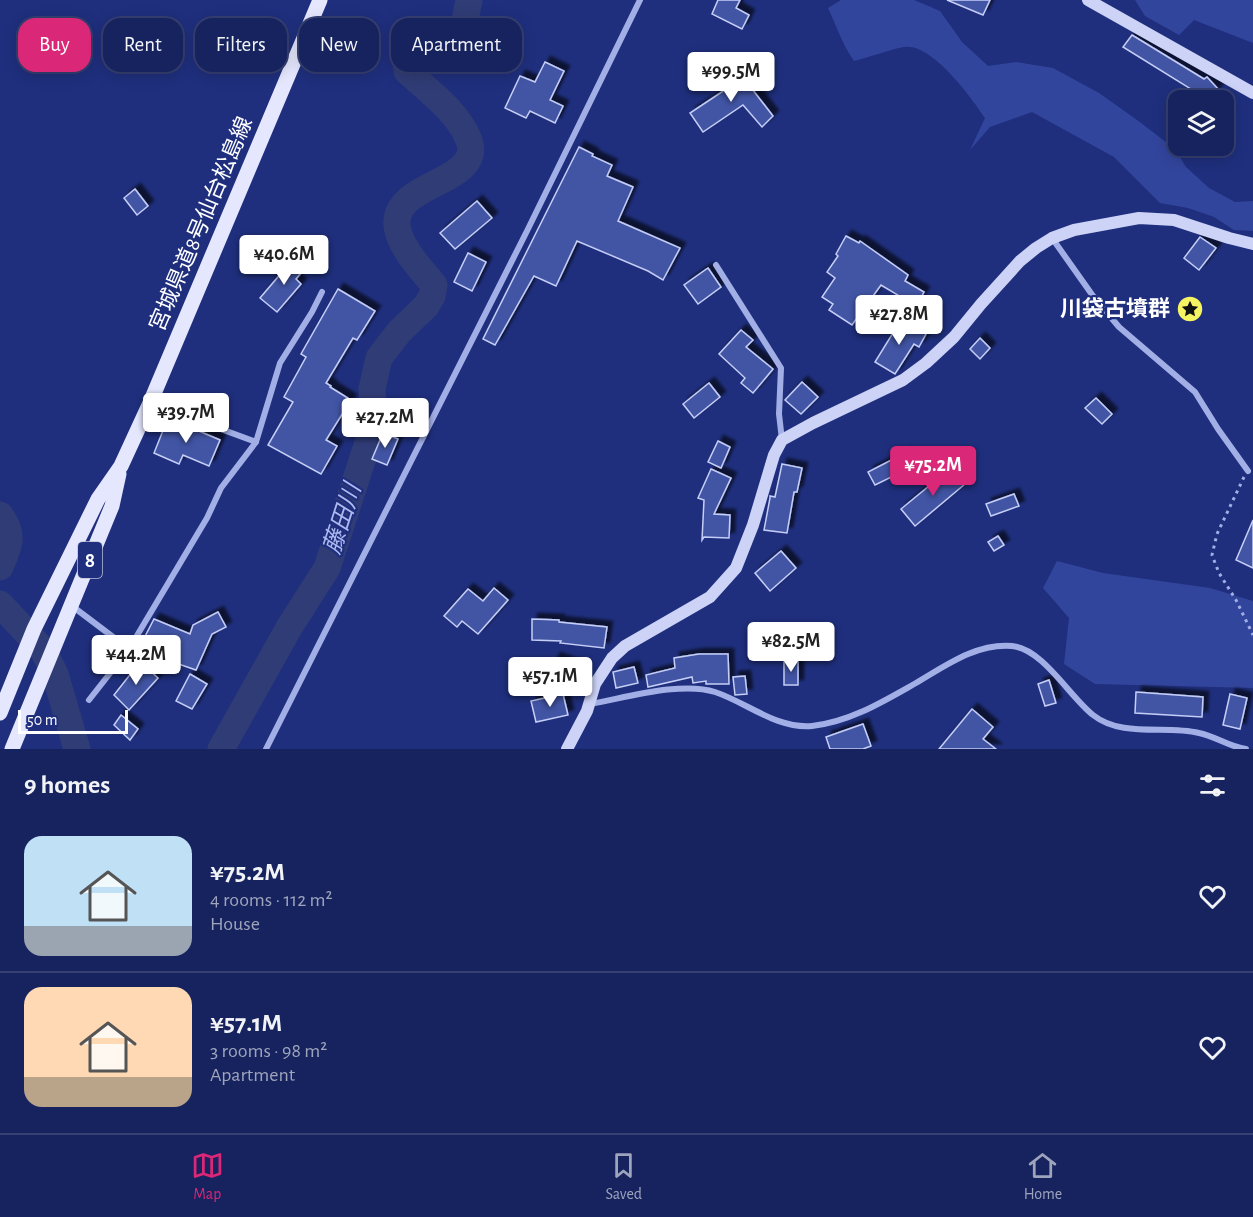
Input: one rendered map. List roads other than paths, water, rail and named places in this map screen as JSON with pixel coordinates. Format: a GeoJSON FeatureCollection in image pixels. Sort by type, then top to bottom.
{"type":"FeatureCollection","features":[{"type":"Feature","properties":{"kind":"main road","name":"宮城県道8号仙台松島線"},"geometry":{"type":"LineString","coordinates":[[0,713],[34,629],[98,499],[121,466],[150,403],[320,0]]}},
{"type":"Feature","properties":{"kind":"main road","name":"宮城県道8号仙台松島線"},"geometry":{"type":"LineString","coordinates":[[12,749],[112,506],[121,466]]}},
{"type":"Feature","properties":{"kind":"street"},"geometry":{"type":"LineString","coordinates":[[266,749],[527,231],[640,0]]}},
{"type":"Feature","properties":{"kind":"street"},"geometry":{"type":"LineString","coordinates":[[1088,0],[1253,93]]}},
{"type":"Feature","properties":{"kind":"street"},"geometry":{"type":"LineString","coordinates":[[567,749],[589,704],[595,684],[612,658],[625,646],[710,597],[736,568],[753,525],[774,455],[782,440],[903,380],[926,363],[954,337],[1020,261],[1052,238],[1074,230],[1139,218],[1156,218],[1189,224],[1253,244]]}},
{"type":"Feature","properties":{"kind":"street"},"geometry":{"type":"LineString","coordinates":[[1052,238],[1093,296],[1119,327],[1195,392],[1248,471]]}},
{"type":"Feature","properties":{"kind":"street"},"geometry":{"type":"LineString","coordinates":[[716,265],[781,368],[779,414],[782,440]]}},
{"type":"Feature","properties":{"kind":"street"},"geometry":{"type":"LineString","coordinates":[[89,700],[129,649],[189,549],[221,488],[256,442],[280,363],[322,292]]}},
{"type":"Feature","properties":{"kind":"street"},"geometry":{"type":"LineString","coordinates":[[150,403],[256,442]]}},
{"type":"Feature","properties":{"kind":"street"},"geometry":{"type":"LineString","coordinates":[[71,605],[129,649]]}},
{"type":"Feature","properties":{"kind":"street"},"geometry":{"type":"LineString","coordinates":[[589,704],[674,690],[714,692],[790,726],[813,726],[851,716],[970,653],[989,647],[1013,646],[1035,655],[1095,717],[1110,724],[1126,728],[1197,732],[1234,747],[1246,749]]}},
{"type":"Feature","properties":{"kind":"waterway","name":"藤田川"},"geometry":{"type":"LineString","coordinates":[[221,749],[290,626],[327,568],[374,424],[372,389],[379,358],[399,332],[426,306],[432,296],[434,285],[403,244],[397,218],[404,204],[450,176],[463,166],[470,154],[468,138],[463,128],[441,102],[407,71],[406,54],[451,38],[463,30],[469,0]]}},
{"type":"Feature","properties":{"kind":"waterway"},"geometry":{"type":"LineString","coordinates":[[0,515],[9,535],[6,553],[0,567]]}},
{"type":"Feature","properties":{"kind":"waterway"},"geometry":{"type":"LineString","coordinates":[[0,604],[43,650],[55,674],[77,749]]}},
{"type":"Feature","properties":{"kind":"place","name":"川袋古墳群"},"geometry":{"type":"Point","coordinates":[1190,309]}}]}
